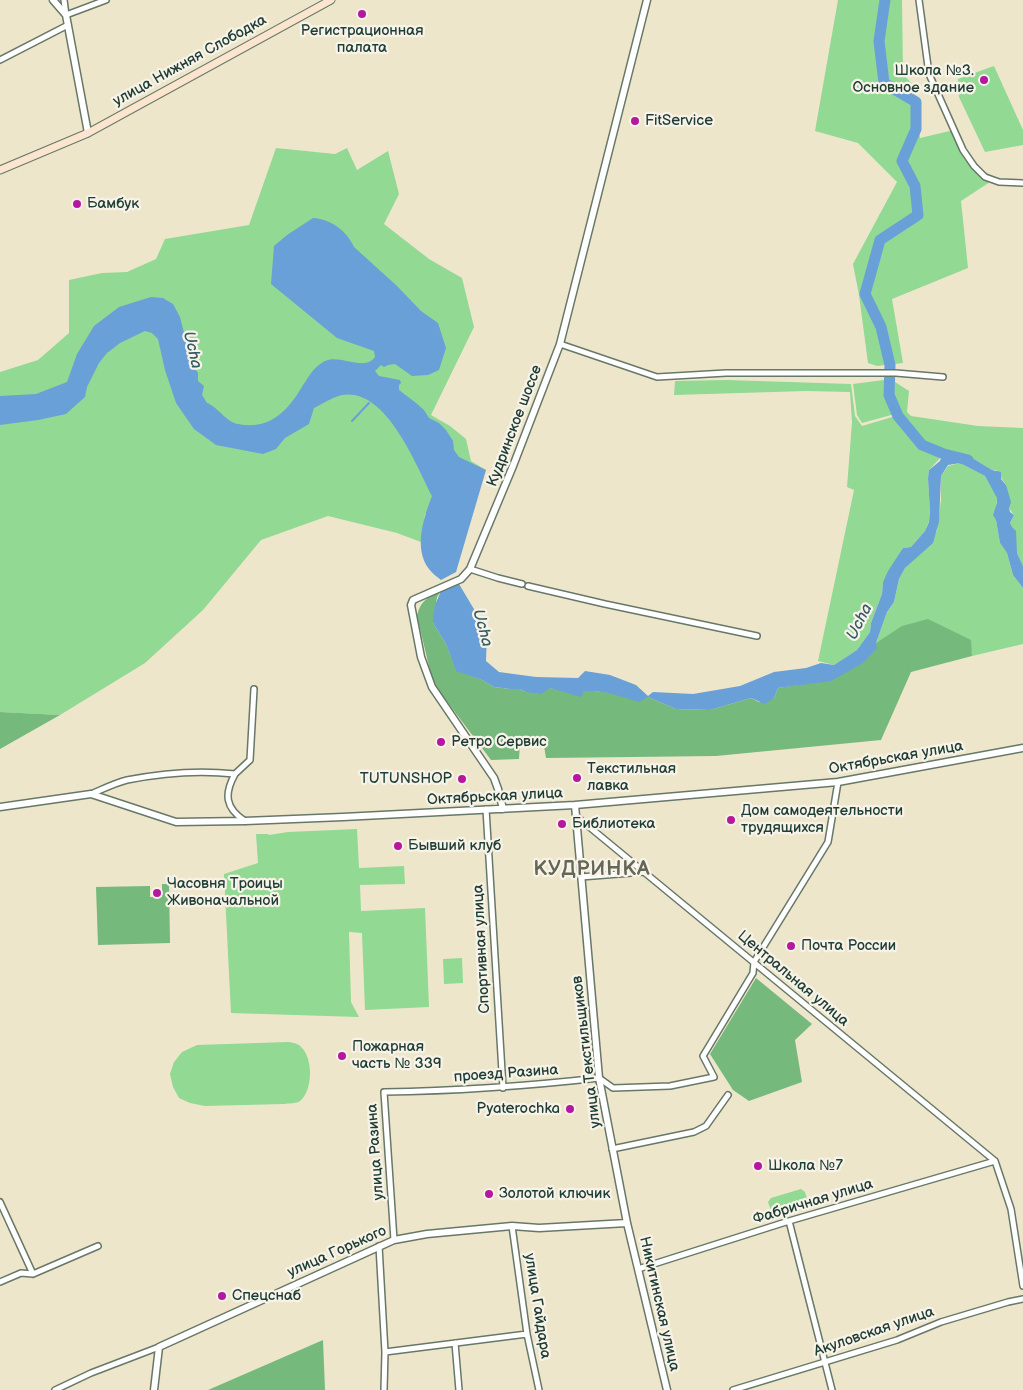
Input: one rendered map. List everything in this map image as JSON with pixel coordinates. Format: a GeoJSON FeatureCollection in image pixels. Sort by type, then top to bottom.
{"type":"FeatureCollection","features":[{"type":"Feature","properties":{"kind":"main road","name":"улица Нижняя Слободка"},"geometry":{"type":"LineString","coordinates":[[0,170],[88,133],[331,0]]}},
{"type":"Feature","properties":{"kind":"street"},"geometry":{"type":"LineString","coordinates":[[53,0],[66,14]]}},
{"type":"Feature","properties":{"kind":"street"},"geometry":{"type":"LineString","coordinates":[[64,0],[88,133]]}},
{"type":"Feature","properties":{"kind":"street"},"geometry":{"type":"LineString","coordinates":[[66,14],[106,0]]}},
{"type":"Feature","properties":{"kind":"street","name":"Кудринское шоссе"},"geometry":{"type":"LineString","coordinates":[[503,808],[494,778],[486,764],[442,703],[425,672],[420,657],[411,604],[413,600],[461,579],[470,569],[507,483],[560,344],[647,0]]}},
{"type":"Feature","properties":{"kind":"street"},"geometry":{"type":"LineString","coordinates":[[919,0],[929,74],[963,150],[974,166],[985,176],[999,182],[1023,183]]}},
{"type":"Feature","properties":{"kind":"street"},"geometry":{"type":"LineString","coordinates":[[0,60],[68,25]]}},
{"type":"Feature","properties":{"kind":"street"},"geometry":{"type":"LineString","coordinates":[[560,344],[657,376],[726,373],[896,373],[943,377]]}},
{"type":"Feature","properties":{"kind":"street"},"geometry":{"type":"LineString","coordinates":[[470,569],[498,578],[605,604],[757,636]]}},
{"type":"Feature","properties":{"kind":"street"},"geometry":{"type":"LineString","coordinates":[[245,821],[236,815],[230,806],[227,796],[229,785],[235,774],[250,760],[254,689]]}},
{"type":"Feature","properties":{"kind":"street","name":"Октябрьская улица"},"geometry":{"type":"LineString","coordinates":[[0,807],[91,794],[176,822],[245,821],[575,805],[838,782],[1023,748]]}},
{"type":"Feature","properties":{"kind":"street"},"geometry":{"type":"LineString","coordinates":[[91,794],[126,780],[210,771],[235,774]]}},
{"type":"Feature","properties":{"kind":"street"},"geometry":{"type":"LineString","coordinates":[[599,1078],[614,1088],[670,1086],[714,1077],[703,1056],[753,973],[754,962],[828,842],[838,782]]}},
{"type":"Feature","properties":{"kind":"street","name":"улица Текстильщиков"},"geometry":{"type":"LineString","coordinates":[[575,805],[599,1078],[627,1223]]}},
{"type":"Feature","properties":{"kind":"street","name":"Спортивная улица"},"geometry":{"type":"LineString","coordinates":[[486,809],[503,1088]]}},
{"type":"Feature","properties":{"kind":"street","name":"Центральная улица"},"geometry":{"type":"LineString","coordinates":[[576,816],[995,1161]]}},
{"type":"Feature","properties":{"kind":"street"},"geometry":{"type":"LineString","coordinates":[[581,877],[644,872]]}},
{"type":"Feature","properties":{"kind":"street","name":"проезд Разина"},"geometry":{"type":"LineString","coordinates":[[384,1092],[503,1088],[599,1078]]}},
{"type":"Feature","properties":{"kind":"street","name":"улица Разина"},"geometry":{"type":"LineString","coordinates":[[384,1092],[394,1240]]}},
{"type":"Feature","properties":{"kind":"street"},"geometry":{"type":"LineString","coordinates":[[612,1149],[694,1132],[706,1126],[728,1095]]}},
{"type":"Feature","properties":{"kind":"street"},"geometry":{"type":"LineString","coordinates":[[995,1161],[1011,1209],[1023,1286]]}},
{"type":"Feature","properties":{"kind":"street","name":"Фабричная улица"},"geometry":{"type":"LineString","coordinates":[[638,1269],[789,1221],[995,1161]]}},
{"type":"Feature","properties":{"kind":"street"},"geometry":{"type":"LineString","coordinates":[[0,1202],[33,1274]]}},
{"type":"Feature","properties":{"kind":"street"},"geometry":{"type":"LineString","coordinates":[[789,1221],[832,1390]]}},
{"type":"Feature","properties":{"kind":"street","name":"улица Горького"},"geometry":{"type":"LineString","coordinates":[[159,1347],[394,1240],[427,1234],[512,1226],[539,1228],[627,1223]]}},
{"type":"Feature","properties":{"kind":"street","name":"Никитинская улица"},"geometry":{"type":"LineString","coordinates":[[627,1223],[667,1390]]}},
{"type":"Feature","properties":{"kind":"street","name":"улица Гайдара"},"geometry":{"type":"LineString","coordinates":[[512,1226],[527,1334],[539,1390]]}},
{"type":"Feature","properties":{"kind":"street"},"geometry":{"type":"LineString","coordinates":[[0,1282],[21,1273],[33,1274],[98,1246]]}},
{"type":"Feature","properties":{"kind":"street"},"geometry":{"type":"LineString","coordinates":[[379,1246],[385,1352],[384,1390]]}},
{"type":"Feature","properties":{"kind":"street","name":"Акуловская улица"},"geometry":{"type":"LineString","coordinates":[[733,1390],[897,1340],[940,1322],[1023,1299]]}},
{"type":"Feature","properties":{"kind":"street"},"geometry":{"type":"LineString","coordinates":[[385,1352],[527,1334]]}},
{"type":"Feature","properties":{"kind":"street"},"geometry":{"type":"LineString","coordinates":[[455,1343],[459,1390]]}},
{"type":"Feature","properties":{"kind":"street"},"geometry":{"type":"LineString","coordinates":[[54,1390],[91,1373],[159,1347],[154,1390]]}},
{"type":"Feature","properties":{"kind":"green space"},"geometry":{"type":"Polygon","coordinates":[[[838,0],[902,0],[903,74],[914,86],[920,138],[954,130],[974,166],[996,178],[961,201],[968,268],[892,299],[903,363],[877,366],[868,363],[853,264],[897,182],[858,143],[815,131],[838,0]]]}},
{"type":"Feature","properties":{"kind":"green space"},"geometry":{"type":"Polygon","coordinates":[[[994,66],[1023,130],[1023,145],[985,152],[959,97],[958,79],[994,66]]]}},
{"type":"Feature","properties":{"kind":"green space"},"geometry":{"type":"Polygon","coordinates":[[[276,148],[335,154],[347,148],[357,170],[388,151],[399,194],[384,224],[429,259],[462,278],[474,327],[431,415],[450,426],[466,439],[471,461],[486,470],[425,514],[421,542],[397,533],[328,516],[261,540],[203,610],[145,663],[60,715],[0,712],[0,372],[38,360],[69,333],[69,280],[102,273],[127,272],[156,259],[165,239],[249,225],[276,148]]]}},
{"type":"Feature","properties":{"kind":"green space"},"geometry":{"type":"Polygon","coordinates":[[[727,380],[851,384],[855,416],[862,426],[899,415],[893,393],[895,382],[909,391],[907,412],[911,416],[978,426],[1023,428],[1023,566],[1017,553],[1010,523],[1014,515],[1009,508],[1006,485],[996,470],[992,470],[974,459],[942,456],[929,470],[930,512],[925,531],[911,547],[903,548],[883,582],[882,594],[871,623],[870,632],[857,650],[834,665],[818,661],[854,490],[847,487],[852,422],[850,392],[806,391],[674,395],[675,381],[727,380]]]}},
{"type":"Feature","properties":{"kind":"green space"},"geometry":{"type":"Polygon","coordinates":[[[884,380],[893,381],[891,393],[888,394],[895,414],[862,423],[857,415],[853,384],[884,380]]]}},
{"type":"Feature","properties":{"kind":"green space"},"geometry":{"type":"Polygon","coordinates":[[[960,463],[985,476],[997,497],[996,520],[1000,543],[1007,553],[1013,575],[1023,588],[1023,644],[972,656],[970,640],[876,643],[887,612],[894,602],[899,579],[905,568],[937,531],[941,500],[941,476],[948,466],[960,463]]]}},
{"type":"Feature","properties":{"kind":"green space"},"geometry":{"type":"Polygon","coordinates":[[[441,591],[437,597],[433,623],[446,644],[456,670],[494,687],[520,689],[526,692],[550,688],[648,697],[676,709],[710,710],[751,698],[759,702],[774,698],[778,688],[817,682],[902,626],[928,619],[971,640],[972,656],[911,672],[881,740],[716,756],[546,758],[543,740],[520,743],[519,759],[491,760],[433,683],[417,616],[420,606],[425,600],[441,591]]]}},
{"type":"Feature","properties":{"kind":"green space"},"geometry":{"type":"Polygon","coordinates":[[[0,712],[60,715],[0,749],[0,712]]]}},
{"type":"Feature","properties":{"kind":"green space"},"geometry":{"type":"Polygon","coordinates":[[[357,829],[359,868],[404,866],[405,884],[360,885],[361,911],[425,908],[429,1007],[365,1010],[362,933],[349,932],[351,1002],[359,1017],[231,1013],[224,874],[258,863],[256,834],[269,835],[288,832],[357,829]]]}},
{"type":"Feature","properties":{"kind":"green space"},"geometry":{"type":"Polygon","coordinates":[[[162,884],[169,884],[170,943],[98,945],[96,887],[150,886],[150,897],[162,897],[162,884]]]}},
{"type":"Feature","properties":{"kind":"green space"},"geometry":{"type":"Polygon","coordinates":[[[462,958],[463,983],[444,984],[443,959],[462,958]]]}},
{"type":"Feature","properties":{"kind":"green space"},"geometry":{"type":"Polygon","coordinates":[[[756,978],[812,1024],[795,1040],[802,1082],[749,1101],[733,1090],[710,1054],[756,978]]]}},
{"type":"Feature","properties":{"kind":"green space"},"geometry":{"type":"Polygon","coordinates":[[[288,1042],[297,1044],[302,1048],[306,1053],[310,1067],[307,1090],[298,1102],[205,1106],[190,1103],[179,1098],[173,1087],[170,1074],[174,1062],[182,1052],[197,1045],[288,1042]]]}},
{"type":"Feature","properties":{"kind":"green space"},"geometry":{"type":"Polygon","coordinates":[[[801,1189],[805,1192],[809,1206],[776,1217],[773,1216],[768,1202],[771,1198],[801,1189]]]}},
{"type":"Feature","properties":{"kind":"green space"},"geometry":{"type":"Polygon","coordinates":[[[323,1340],[325,1390],[208,1390],[323,1340]]]}},
{"type":"Feature","properties":{"kind":"water"},"geometry":{"type":"Polygon","coordinates":[[[313,218],[332,223],[343,231],[354,247],[397,286],[421,311],[438,323],[446,348],[439,370],[428,375],[412,376],[395,364],[384,367],[381,365],[375,371],[379,376],[400,380],[399,390],[424,410],[429,418],[439,423],[446,430],[453,441],[454,450],[459,457],[486,470],[456,572],[441,580],[429,569],[424,561],[422,552],[423,523],[432,496],[398,431],[386,415],[372,403],[358,396],[342,395],[314,408],[309,424],[285,438],[276,449],[263,454],[216,445],[194,429],[176,403],[165,370],[158,339],[152,333],[145,331],[120,343],[107,353],[99,363],[87,387],[85,397],[66,414],[0,425],[0,396],[36,394],[67,382],[77,354],[94,326],[119,307],[151,297],[163,298],[173,304],[180,317],[192,365],[198,373],[198,381],[204,386],[202,395],[207,403],[234,423],[258,424],[275,418],[289,406],[313,370],[325,361],[331,359],[365,363],[371,361],[375,357],[374,351],[337,338],[271,284],[274,246],[313,218]]]}},
{"type":"Feature","properties":{"kind":"water","name":"Ucha"},"geometry":{"type":"Polygon","coordinates":[[[942,456],[974,459],[992,470],[1001,472],[1001,479],[1006,485],[1011,502],[1010,512],[1014,515],[1010,523],[1016,531],[1017,553],[1023,566],[1023,588],[1013,575],[1007,553],[1000,543],[996,520],[993,515],[997,498],[985,476],[960,463],[948,465],[941,476],[939,522],[933,543],[905,568],[899,579],[894,602],[887,612],[876,643],[877,648],[863,663],[831,681],[778,688],[774,698],[765,704],[751,698],[710,710],[676,709],[648,697],[639,702],[598,691],[584,691],[581,697],[550,688],[541,694],[526,692],[520,689],[494,687],[482,680],[456,671],[446,644],[433,623],[435,605],[441,591],[459,584],[487,631],[486,661],[499,672],[536,677],[578,678],[585,671],[610,675],[636,685],[648,696],[653,692],[693,694],[740,686],[774,672],[806,668],[821,663],[834,665],[857,650],[870,632],[871,623],[882,594],[883,582],[888,571],[903,548],[911,547],[925,531],[929,522],[930,512],[929,470],[940,461],[942,456]]]}},
{"type":"Feature","properties":{"kind":"waterway"},"geometry":{"type":"LineString","coordinates":[[885,0],[879,41],[884,83],[916,102],[916,129],[902,161],[915,186],[918,215],[880,240],[865,294],[881,327],[890,365],[889,395],[898,416],[922,445],[944,454],[968,460]]}},
{"type":"Feature","properties":{"kind":"waterway"},"geometry":{"type":"LineString","coordinates":[[352,421],[369,403]]}},
{"type":"Feature","properties":{"kind":"place","name":"Регистрационная палата"},"geometry":{"type":"Point","coordinates":[362,14]}},
{"type":"Feature","properties":{"kind":"place","name":"Школа №3. Основное здание"},"geometry":{"type":"Point","coordinates":[984,80]}},
{"type":"Feature","properties":{"kind":"place","name":"FitService"},"geometry":{"type":"Point","coordinates":[635,121]}},
{"type":"Feature","properties":{"kind":"place","name":"Бамбук"},"geometry":{"type":"Point","coordinates":[77,204]}},
{"type":"Feature","properties":{"kind":"place","name":"Ретро Сервис"},"geometry":{"type":"Point","coordinates":[441,742]}},
{"type":"Feature","properties":{"kind":"place","name":"Текстильная лавка"},"geometry":{"type":"Point","coordinates":[577,778]}},
{"type":"Feature","properties":{"kind":"place","name":"TUTUNSHOP"},"geometry":{"type":"Point","coordinates":[462,779]}},
{"type":"Feature","properties":{"kind":"place","name":"Дом самодеятельности трудящихся"},"geometry":{"type":"Point","coordinates":[731,820]}},
{"type":"Feature","properties":{"kind":"place","name":"Библиотека"},"geometry":{"type":"Point","coordinates":[562,824]}},
{"type":"Feature","properties":{"kind":"place","name":"Бывший клуб"},"geometry":{"type":"Point","coordinates":[398,846]}},
{"type":"Feature","properties":{"kind":"place","name":"Часовня Троицы Живоначальной"},"geometry":{"type":"Point","coordinates":[157,893]}},
{"type":"Feature","properties":{"kind":"place","name":"Почта России"},"geometry":{"type":"Point","coordinates":[791,946]}},
{"type":"Feature","properties":{"kind":"place","name":"Пожарная часть № 339"},"geometry":{"type":"Point","coordinates":[342,1056]}},
{"type":"Feature","properties":{"kind":"place","name":"Pyaterochka"},"geometry":{"type":"Point","coordinates":[570,1109]}},
{"type":"Feature","properties":{"kind":"place","name":"Школа №7"},"geometry":{"type":"Point","coordinates":[758,1166]}},
{"type":"Feature","properties":{"kind":"place","name":"Золотой ключик"},"geometry":{"type":"Point","coordinates":[489,1194]}},
{"type":"Feature","properties":{"kind":"place","name":"Спецснаб"},"geometry":{"type":"Point","coordinates":[222,1296]}},
{"type":"Feature","properties":{"kind":"district","name":"КУДРИНКА"},"geometry":{"type":"Point","coordinates":[592,870]}}]}
